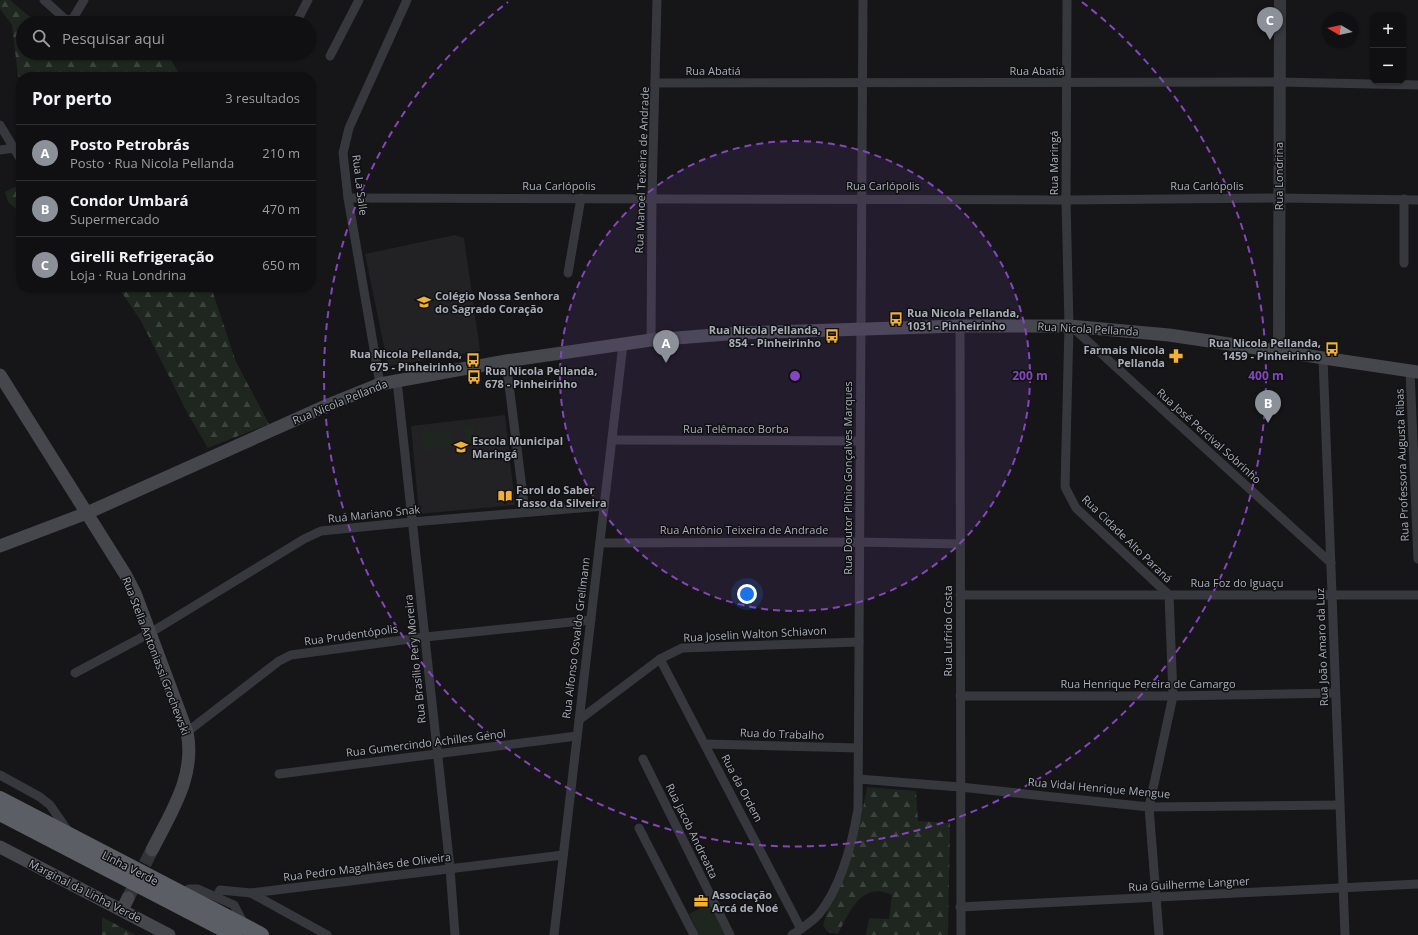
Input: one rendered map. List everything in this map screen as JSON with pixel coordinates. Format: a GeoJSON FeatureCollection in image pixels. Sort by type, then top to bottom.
{"type":"FeatureCollection","features":[{"type":"Feature","properties":{"kind":"highway","name":"Linha Verde"},"geometry":{"type":"LineString","coordinates":[[0,799],[74,839],[182,894],[240,931]]}},
{"type":"Feature","properties":{"kind":"highway","name":"Linha Verde"},"geometry":{"type":"LineString","coordinates":[[0,813],[240,931],[261,935]]}},
{"type":"Feature","properties":{"kind":"main road","name":"Rua Nicola Pellanda"},"geometry":{"type":"LineString","coordinates":[[0,546],[87,513],[328,405],[380,384],[506,361],[651,340],[740,333],[960,326],[1070,326],[1169,334],[1414,371]]}},
{"type":"Feature","properties":{"kind":"main road","name":"Rua Stella Antoniassi Grochewski"},"geometry":{"type":"LineString","coordinates":[[0,375],[125,574],[150,633],[186,732],[189,745],[188,771],[183,787],[152,850]]}},
{"type":"Feature","properties":{"kind":"main road","name":"Marginal da Linha Verde"},"geometry":{"type":"LineString","coordinates":[[0,847],[125,904],[170,935]]}},
{"type":"Feature","properties":{"kind":"street"},"geometry":{"type":"LineString","coordinates":[[44,0],[61,16]]}},
{"type":"Feature","properties":{"kind":"street"},"geometry":{"type":"LineString","coordinates":[[74,16],[84,0]]}},
{"type":"Feature","properties":{"kind":"street"},"geometry":{"type":"LineString","coordinates":[[300,16],[308,0]]}},
{"type":"Feature","properties":{"kind":"street"},"geometry":{"type":"LineString","coordinates":[[330,56],[359,0]]}},
{"type":"Feature","properties":{"kind":"street","name":"Rua La Salle"},"geometry":{"type":"LineString","coordinates":[[380,384],[348,198],[343,153],[346,137],[407,0]]}},
{"type":"Feature","properties":{"kind":"street","name":"Rua Manoel Teixeira de Andrade"},"geometry":{"type":"LineString","coordinates":[[651,340],[652,198],[657,0]]}},
{"type":"Feature","properties":{"kind":"street","name":"Rua Doutor Plínio Gonçalves Marques"},"geometry":{"type":"LineString","coordinates":[[792,935],[818,915],[829,900],[850,848],[858,809],[863,0]]}},
{"type":"Feature","properties":{"kind":"street","name":"Rua Maringá"},"geometry":{"type":"LineString","coordinates":[[1067,0],[1066,200],[1070,326]]}},
{"type":"Feature","properties":{"kind":"street","name":"Rua Londrina"},"geometry":{"type":"LineString","coordinates":[[1279,351],[1280,0]]}},
{"type":"Feature","properties":{"kind":"street","name":"Rua Abatiá"},"geometry":{"type":"LineString","coordinates":[[656,83],[862,84],[1279,82],[1418,85]]}},
{"type":"Feature","properties":{"kind":"street"},"geometry":{"type":"LineString","coordinates":[[0,125],[16,151]]}},
{"type":"Feature","properties":{"kind":"street"},"geometry":{"type":"LineString","coordinates":[[0,150],[14,148]]}},
{"type":"Feature","properties":{"kind":"street","name":"Rua Carlópolis"},"geometry":{"type":"LineString","coordinates":[[348,198],[862,198],[1066,200],[1279,198],[1418,200]]}},
{"type":"Feature","properties":{"kind":"street"},"geometry":{"type":"LineString","coordinates":[[568,273],[581,198]]}},
{"type":"Feature","properties":{"kind":"street"},"geometry":{"type":"LineString","coordinates":[[1404,199],[1404,263]]}},
{"type":"Feature","properties":{"kind":"street","name":"Rua Lufrido Costa"},"geometry":{"type":"LineString","coordinates":[[960,326],[961,935]]}},
{"type":"Feature","properties":{"kind":"street","name":"Rua José Percival Sobrinho"},"geometry":{"type":"LineString","coordinates":[[1070,326],[1331,563]]}},
{"type":"Feature","properties":{"kind":"street","name":"Rua Cidade Alto Paraná"},"geometry":{"type":"LineString","coordinates":[[1070,326],[1065,488],[1076,508],[1168,595],[1174,696],[1150,807],[1159,935]]}},
{"type":"Feature","properties":{"kind":"street","name":"Rua Alfonso Osvaldo Grellmann"},"geometry":{"type":"LineString","coordinates":[[554,935],[623,344]]}},
{"type":"Feature","properties":{"kind":"street","name":"Rua João Amaro da Luz"},"geometry":{"type":"LineString","coordinates":[[1323,358],[1345,935]]}},
{"type":"Feature","properties":{"kind":"street"},"geometry":{"type":"LineString","coordinates":[[506,361],[525,512]]}},
{"type":"Feature","properties":{"kind":"street","name":"Rua Professora Augusta Ribas"},"geometry":{"type":"LineString","coordinates":[[1414,371],[1418,558]]}},
{"type":"Feature","properties":{"kind":"street","name":"Rua Brasílio Pery Moreira"},"geometry":{"type":"LineString","coordinates":[[397,381],[450,868],[455,935]]}},
{"type":"Feature","properties":{"kind":"street","name":"Rua Telêmaco Borba"},"geometry":{"type":"LineString","coordinates":[[612,440],[860,442]]}},
{"type":"Feature","properties":{"kind":"street","name":"Rua Mariano Snak"},"geometry":{"type":"LineString","coordinates":[[74,673],[150,633],[304,539],[321,531],[604,506]]}},
{"type":"Feature","properties":{"kind":"street","name":"Rua Antônio Teixeira de Andrade"},"geometry":{"type":"LineString","coordinates":[[600,543],[859,542],[960,544]]}},
{"type":"Feature","properties":{"kind":"street","name":"Rua Foz do Iguaçu"},"geometry":{"type":"LineString","coordinates":[[960,595],[1418,595]]}},
{"type":"Feature","properties":{"kind":"street","name":"Rua Prudentópolis"},"geometry":{"type":"LineString","coordinates":[[186,732],[291,655],[425,637],[591,620]]}},
{"type":"Feature","properties":{"kind":"street","name":"Rua Joselin Walton Schiavon"},"geometry":{"type":"LineString","coordinates":[[579,720],[660,660],[682,648],[859,642]]}},
{"type":"Feature","properties":{"kind":"street","name":"Rua da Ordem"},"geometry":{"type":"LineString","coordinates":[[660,660],[801,929]]}},
{"type":"Feature","properties":{"kind":"street","name":"Rua Henrique Pereira de Camargo"},"geometry":{"type":"LineString","coordinates":[[960,696],[1335,694]]}},
{"type":"Feature","properties":{"kind":"street","name":"Rua Gumercindo Achilles Genol"},"geometry":{"type":"LineString","coordinates":[[279,774],[577,736]]}},
{"type":"Feature","properties":{"kind":"street","name":"Rua do Trabalho"},"geometry":{"type":"LineString","coordinates":[[705,744],[858,748]]}},
{"type":"Feature","properties":{"kind":"street","name":"Rua Jacob Andreatta"},"geometry":{"type":"LineString","coordinates":[[643,759],[730,935]]}},
{"type":"Feature","properties":{"kind":"street"},"geometry":{"type":"LineString","coordinates":[[0,775],[40,797],[50,805],[74,839]]}},
{"type":"Feature","properties":{"kind":"street","name":"Rua Vidal Henrique Mengue"},"geometry":{"type":"LineString","coordinates":[[858,779],[960,787],[1150,807],[1339,805]]}},
{"type":"Feature","properties":{"kind":"street"},"geometry":{"type":"LineString","coordinates":[[639,828],[694,935]]}},
{"type":"Feature","properties":{"kind":"street","name":"Rua Pedro Magalhães de Oliveira"},"geometry":{"type":"LineString","coordinates":[[217,897],[220,890],[250,893],[563,855]]}},
{"type":"Feature","properties":{"kind":"street","name":"Rua Guilherme Langner"},"geometry":{"type":"LineString","coordinates":[[960,907],[1418,884]]}},
{"type":"Feature","properties":{"kind":"street"},"geometry":{"type":"LineString","coordinates":[[182,894],[193,888],[234,905],[240,931]]}},
{"type":"Feature","properties":{"kind":"street"},"geometry":{"type":"LineString","coordinates":[[250,893],[327,935]]}},
{"type":"Feature","properties":{"kind":"shaded area","name":"Colégio Nossa Senhora do Sagrado Coração"},"geometry":{"type":"Polygon","coordinates":[[[455,235],[464,238],[480,351],[388,366],[365,254],[455,235]]]}},
{"type":"Feature","properties":{"kind":"shaded area","name":"Escola Municipal Maringá"},"geometry":{"type":"Polygon","coordinates":[[[505,415],[515,505],[419,514],[411,426],[505,415]]]}},
{"type":"Feature","properties":{"kind":"green space"},"geometry":{"type":"Polygon","coordinates":[[[0,0],[10,0],[29,16],[16,16],[16,59],[12,25],[0,9],[0,0]]]}},
{"type":"Feature","properties":{"kind":"green space"},"geometry":{"type":"Polygon","coordinates":[[[16,60],[171,60],[178,72],[18,72],[16,60]]]}},
{"type":"Feature","properties":{"kind":"green space"},"geometry":{"type":"Polygon","coordinates":[[[16,186],[16,209],[8,202],[5,192],[16,186]]]}},
{"type":"Feature","properties":{"kind":"green space"},"geometry":{"type":"Polygon","coordinates":[[[121,292],[213,292],[236,362],[269,424],[208,448],[188,414],[141,321],[121,292]]]}},
{"type":"Feature","properties":{"kind":"green space"},"geometry":{"type":"Polygon","coordinates":[[[474,425],[476,442],[466,443],[464,426],[474,425]]]}},
{"type":"Feature","properties":{"kind":"green space"},"geometry":{"type":"Polygon","coordinates":[[[451,430],[453,447],[423,451],[421,433],[451,430]]]}},
{"type":"Feature","properties":{"kind":"green space"},"geometry":{"type":"Polygon","coordinates":[[[867,787],[916,791],[918,821],[950,823],[948,935],[866,935],[869,918],[889,919],[892,895],[882,891],[872,892],[865,895],[858,901],[852,908],[838,934],[828,932],[823,926],[830,901],[861,819],[867,787]]]}},
{"type":"Feature","properties":{"kind":"green space"},"geometry":{"type":"Polygon","coordinates":[[[711,903],[727,935],[699,935],[689,914],[711,903]]]}},
{"type":"Feature","properties":{"kind":"green space"},"geometry":{"type":"Polygon","coordinates":[[[102,917],[136,935],[102,935],[102,917]]]}},
{"type":"Feature","properties":{"kind":"tunnel"},"geometry":{"type":"LineString","coordinates":[[128,898],[152,850]]}},
{"type":"Feature","properties":{"kind":"place","name":"Girelli Refrigeração"},"geometry":{"type":"Point","coordinates":[1270,40]}},
{"type":"Feature","properties":{"kind":"place","name":"Colégio Nossa Senhora do Sagrado Coração"},"geometry":{"type":"Point","coordinates":[424,302]}},
{"type":"Feature","properties":{"kind":"place","name":"Rua Nicola Pellanda, 1031 - Pinheirinho"},"geometry":{"type":"Point","coordinates":[896,319]}},
{"type":"Feature","properties":{"kind":"place","name":"Rua Nicola Pellanda, 854 - Pinheirinho"},"geometry":{"type":"Point","coordinates":[832,336]}},
{"type":"Feature","properties":{"kind":"place","name":"Rua Nicola Pellanda, 1459 - Pinheirinho"},"geometry":{"type":"Point","coordinates":[1332,349]}},
{"type":"Feature","properties":{"kind":"place","name":"Farmais Nicola Pellanda"},"geometry":{"type":"Point","coordinates":[1176,356]}},
{"type":"Feature","properties":{"kind":"place","name":"Rua Nicola Pellanda, 675 - Pinheirinho"},"geometry":{"type":"Point","coordinates":[473,360]}},
{"type":"Feature","properties":{"kind":"place","name":"Posto Petrobrás"},"geometry":{"type":"Point","coordinates":[666,363]}},
{"type":"Feature","properties":{"kind":"place","name":"Rua Nicola Pellanda, 678 - Pinheirinho"},"geometry":{"type":"Point","coordinates":[474,377]}},
{"type":"Feature","properties":{"kind":"place","name":"Condor Umbará"},"geometry":{"type":"Point","coordinates":[1268,423]}},
{"type":"Feature","properties":{"kind":"place","name":"Escola Municipal Maringá"},"geometry":{"type":"Point","coordinates":[461,447]}},
{"type":"Feature","properties":{"kind":"place","name":"Farol do Saber Tasso da Silveira"},"geometry":{"type":"Point","coordinates":[505,496]}},
{"type":"Feature","properties":{"kind":"place","name":"Associação Arcá de Noé"},"geometry":{"type":"Point","coordinates":[701,901]}}]}
